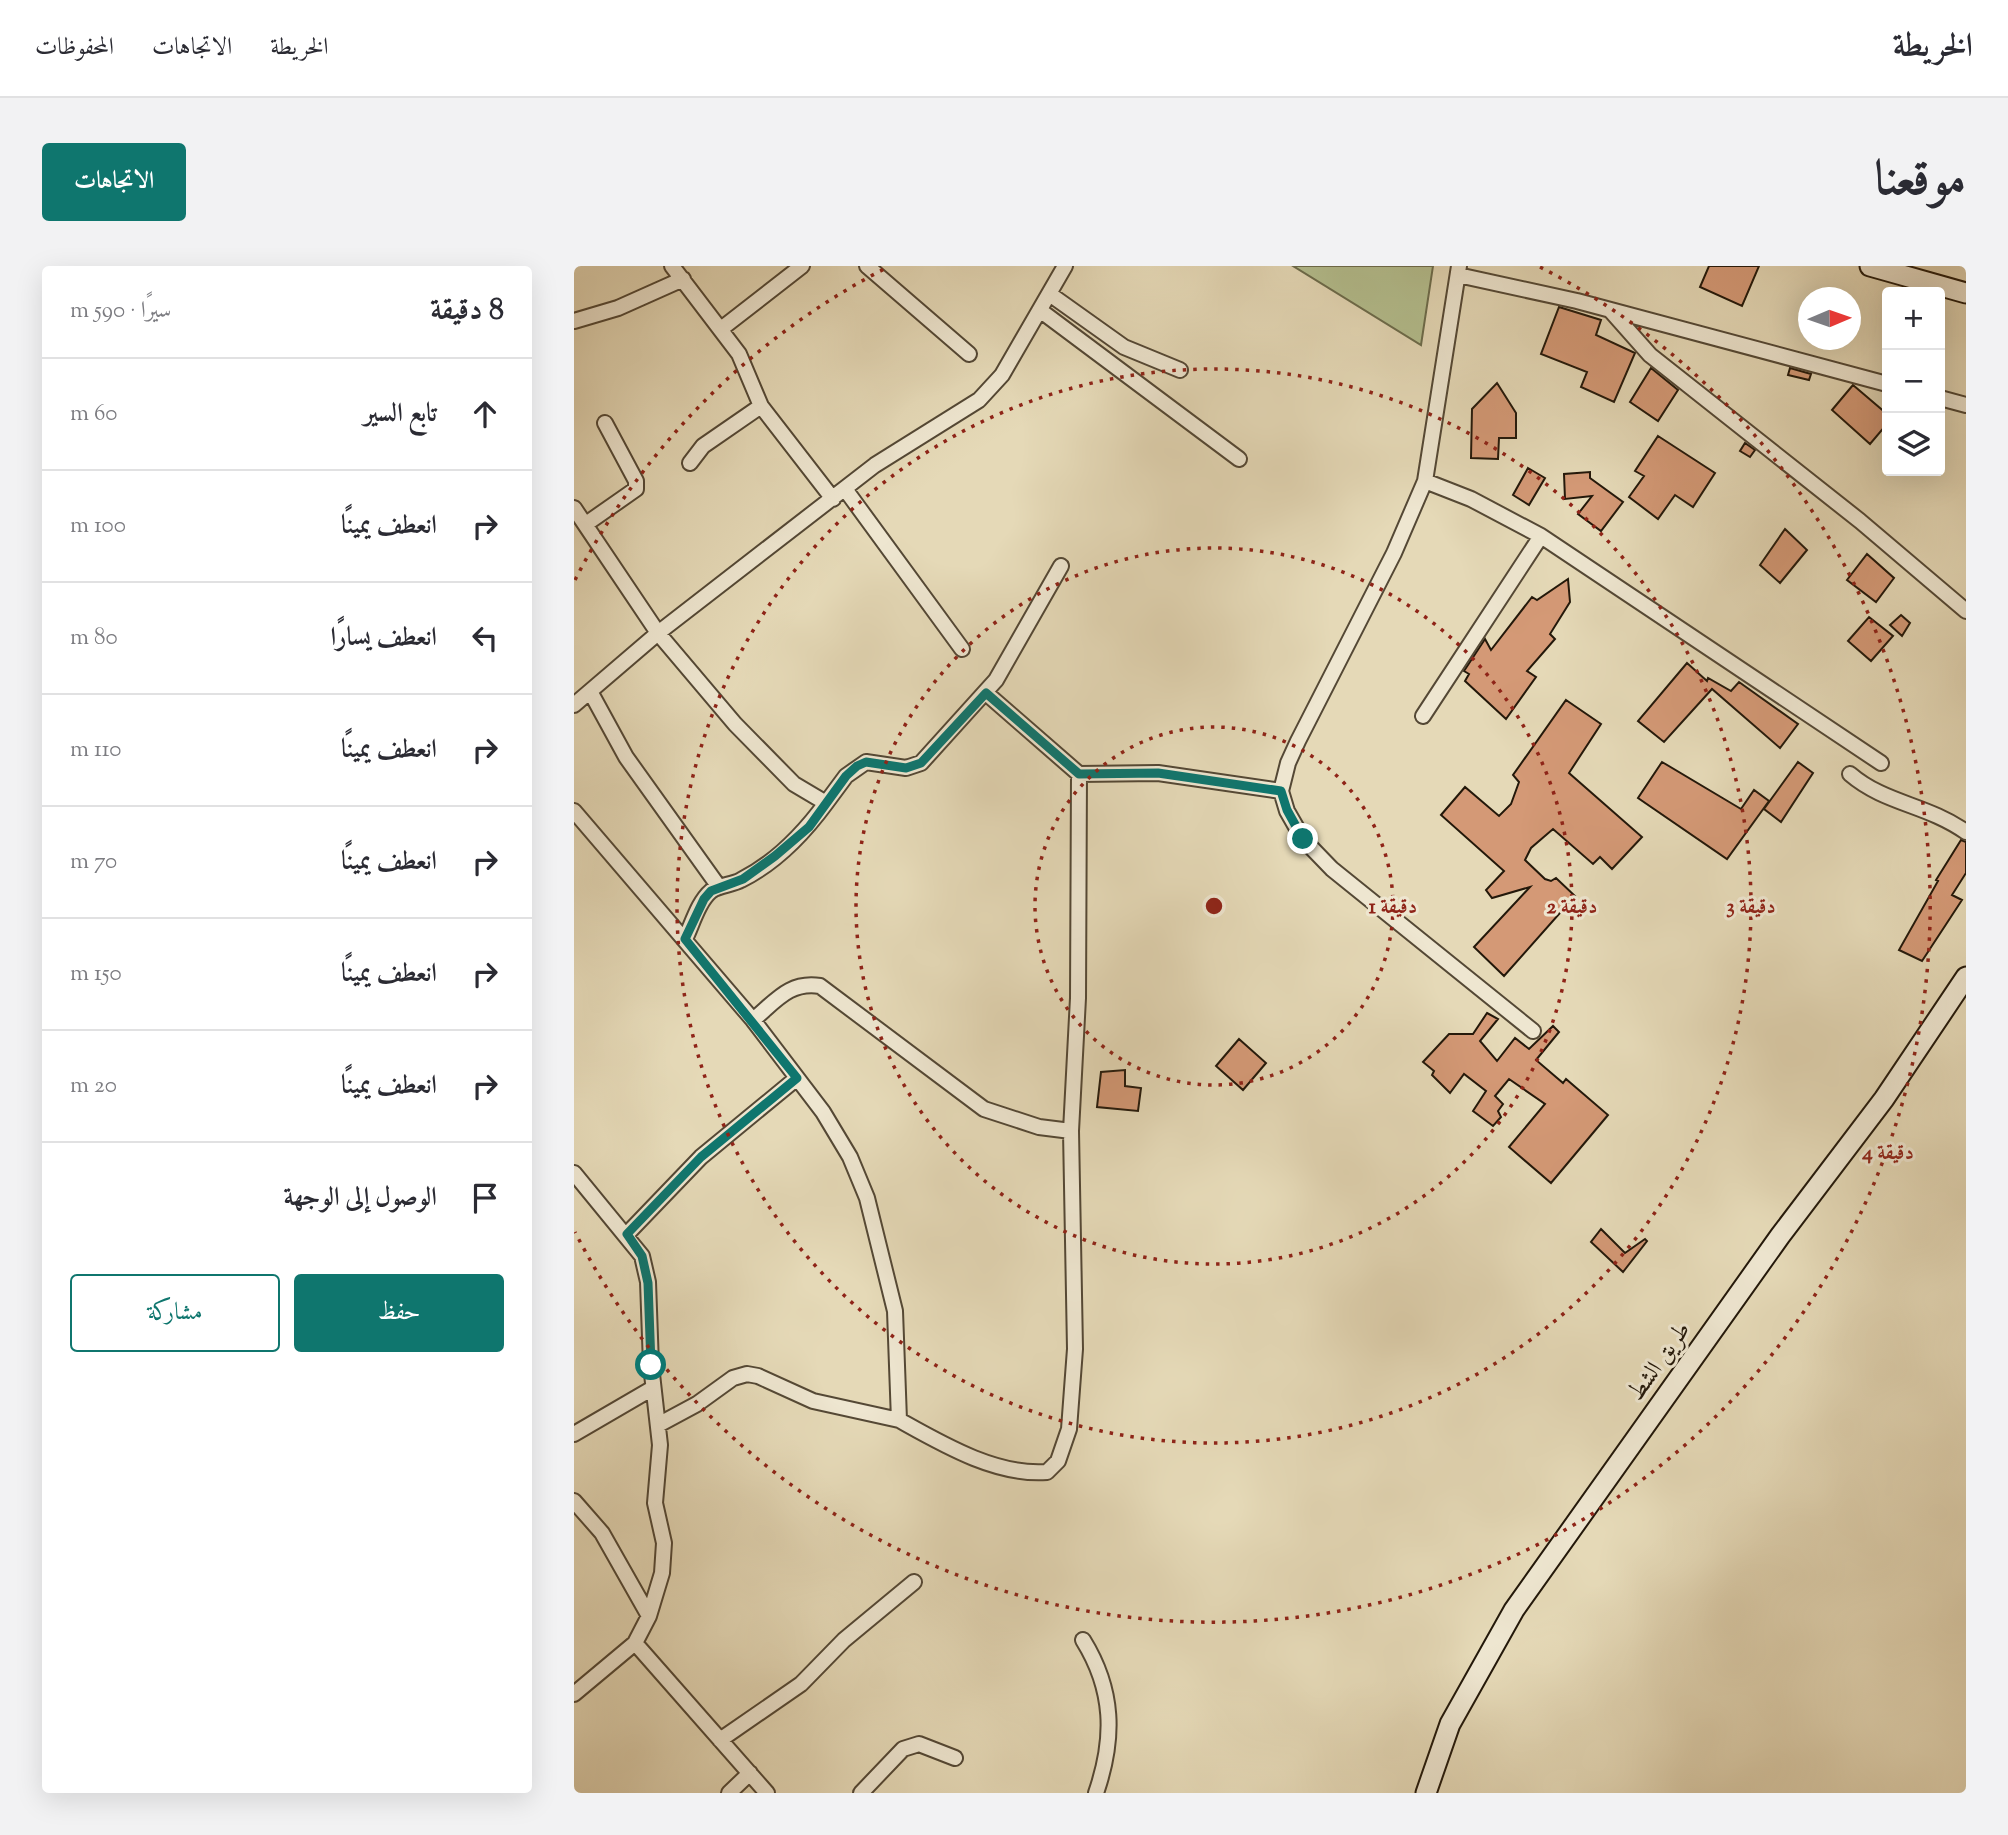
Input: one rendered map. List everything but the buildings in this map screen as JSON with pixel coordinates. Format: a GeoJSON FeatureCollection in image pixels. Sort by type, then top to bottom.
{"type":"FeatureCollection","features":[{"type":"Feature","properties":{"kind":"main road"},"geometry":{"type":"LineString","coordinates":[[1870,266],[1966,293]]}},
{"type":"Feature","properties":{"kind":"main road","name":"طريق الشط"},"geometry":{"type":"LineString","coordinates":[[1426,1793],[1450,1724],[1514,1610],[1780,1236],[1884,1099],[1966,977]]}},
{"type":"Feature","properties":{"kind":"street"},"geometry":{"type":"LineString","coordinates":[[672,266],[739,354],[761,406],[833,499]]}},
{"type":"Feature","properties":{"kind":"street"},"geometry":{"type":"LineString","coordinates":[[721,329],[802,266]]}},
{"type":"Feature","properties":{"kind":"street"},"geometry":{"type":"LineString","coordinates":[[867,266],[969,354]]}},
{"type":"Feature","properties":{"kind":"street"},"geometry":{"type":"LineString","coordinates":[[574,705],[658,633],[845,489],[942,421],[979,400],[1002,375],[1051,295],[1065,266]]}},
{"type":"Feature","properties":{"kind":"street"},"geometry":{"type":"LineString","coordinates":[[1533,1031],[1332,869],[1294,826],[1281,791],[1298,741],[1394,553],[1425,481],[1459,270],[1882,383]]}},
{"type":"Feature","properties":{"kind":"street"},"geometry":{"type":"LineString","coordinates":[[574,321],[618,308],[682,279]]}},
{"type":"Feature","properties":{"kind":"street"},"geometry":{"type":"LineString","coordinates":[[1051,295],[1125,347],[1180,370]]}},
{"type":"Feature","properties":{"kind":"street"},"geometry":{"type":"LineString","coordinates":[[1041,311],[1239,460]]}},
{"type":"Feature","properties":{"kind":"street"},"geometry":{"type":"LineString","coordinates":[[1611,311],[1650,355],[1860,521],[1966,611]]}},
{"type":"Feature","properties":{"kind":"street"},"geometry":{"type":"LineString","coordinates":[[1945,399],[1966,405]]}},
{"type":"Feature","properties":{"kind":"street"},"geometry":{"type":"LineString","coordinates":[[690,463],[703,446],[761,406]]}},
{"type":"Feature","properties":{"kind":"street"},"geometry":{"type":"LineString","coordinates":[[586,524],[636,489],[636,481],[605,423]]}},
{"type":"Feature","properties":{"kind":"street"},"geometry":{"type":"LineString","coordinates":[[1425,481],[1471,499],[1541,536],[1881,763]]}},
{"type":"Feature","properties":{"kind":"street"},"geometry":{"type":"LineString","coordinates":[[845,489],[962,649]]}},
{"type":"Feature","properties":{"kind":"street"},"geometry":{"type":"LineString","coordinates":[[574,508],[658,633],[735,724],[794,784],[826,803]]}},
{"type":"Feature","properties":{"kind":"street"},"geometry":{"type":"LineString","coordinates":[[1423,716],[1541,536]]}},
{"type":"Feature","properties":{"kind":"street"},"geometry":{"type":"LineString","coordinates":[[685,939],[704,899],[719,887],[743,879],[809,827],[846,776],[866,762],[906,768],[921,763],[986,693],[1004,668],[1061,566]]}},
{"type":"Feature","properties":{"kind":"street"},"geometry":{"type":"LineString","coordinates":[[591,693],[626,757],[719,887]]}},
{"type":"Feature","properties":{"kind":"street"},"geometry":{"type":"LineString","coordinates":[[986,693],[1079,774],[1158,773],[1281,791]]}},
{"type":"Feature","properties":{"kind":"street"},"geometry":{"type":"LineString","coordinates":[[658,1425],[698,1404],[733,1378],[747,1374],[758,1376],[813,1401],[899,1420],[978,1459],[1031,1473],[1047,1472],[1058,1461],[1069,1429],[1075,1349],[1071,1131],[1078,999],[1079,774]]}},
{"type":"Feature","properties":{"kind":"street"},"geometry":{"type":"LineString","coordinates":[[1850,774],[1879,796],[1942,816],[1966,832]]}},
{"type":"Feature","properties":{"kind":"street"},"geometry":{"type":"LineString","coordinates":[[574,811],[753,1020],[797,1078],[850,1157],[867,1198],[895,1311],[899,1420]]}},
{"type":"Feature","properties":{"kind":"street"},"geometry":{"type":"LineString","coordinates":[[753,1020],[784,992],[798,986],[820,986],[984,1109],[1018,1122],[1071,1131]]}},
{"type":"Feature","properties":{"kind":"street"},"geometry":{"type":"LineString","coordinates":[[627,1234],[701,1157],[797,1078]]}},
{"type":"Feature","properties":{"kind":"street"},"geometry":{"type":"LineString","coordinates":[[574,1173],[627,1234],[642,1256],[648,1283],[653,1388],[660,1445],[655,1503],[664,1543],[662,1573],[649,1616],[635,1643],[574,1694]]}},
{"type":"Feature","properties":{"kind":"street"},"geometry":{"type":"LineString","coordinates":[[574,1434],[653,1388]]}},
{"type":"Feature","properties":{"kind":"street"},"geometry":{"type":"LineString","coordinates":[[574,1501],[602,1533],[649,1616]]}},
{"type":"Feature","properties":{"kind":"street"},"geometry":{"type":"LineString","coordinates":[[720,1740],[801,1684],[844,1640],[914,1582]]}},
{"type":"Feature","properties":{"kind":"street"},"geometry":{"type":"LineString","coordinates":[[1083,1640],[1099,1666],[1107,1695],[1106,1756],[1096,1793]]}},
{"type":"Feature","properties":{"kind":"street"},"geometry":{"type":"LineString","coordinates":[[635,1643],[767,1793]]}},
{"type":"Feature","properties":{"kind":"street"},"geometry":{"type":"LineString","coordinates":[[861,1793],[903,1749],[919,1744],[955,1758]]}},
{"type":"Feature","properties":{"kind":"street"},"geometry":{"type":"LineString","coordinates":[[729,1793],[750,1773]]}},
{"type":"Feature","properties":{"kind":"green space"},"geometry":{"type":"Polygon","coordinates":[[[1293,266],[1433,266],[1421,345],[1293,266]]]}},
{"type":"Feature","properties":{"kind":"route"},"geometry":{"type":"LineString","coordinates":[[651,1365],[648,1283],[642,1256],[627,1234],[664,1192],[701,1157],[797,1078],[753,1020],[685,939],[704,899],[711,891],[743,879],[809,827],[846,776],[857,766],[876,762],[906,768],[921,763],[986,693],[1079,774],[1158,773],[1281,791],[1294,826],[1303,839]]}}]}
